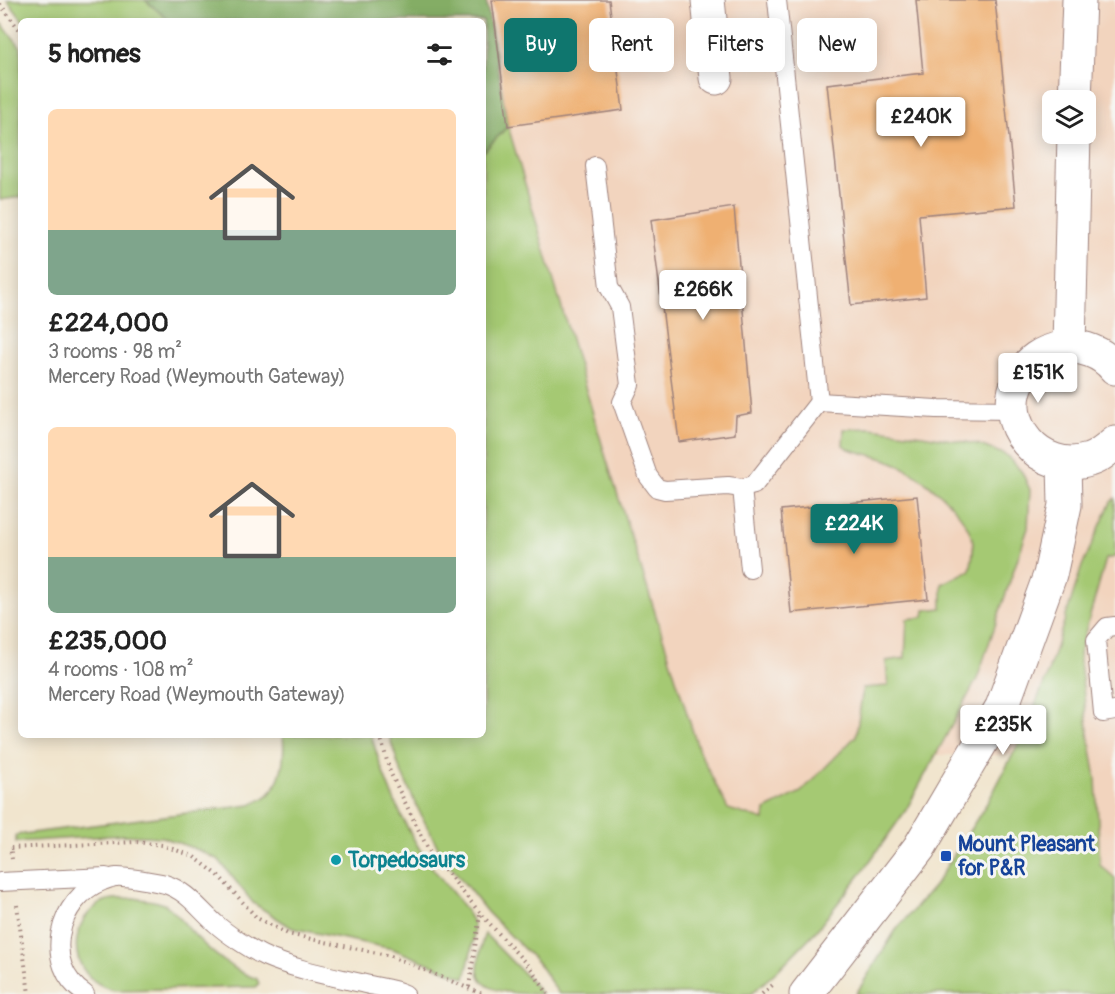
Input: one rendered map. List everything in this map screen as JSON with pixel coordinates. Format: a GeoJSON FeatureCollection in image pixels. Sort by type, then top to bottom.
{"type":"FeatureCollection","features":[{"type":"Feature","properties":{"kind":"street"},"geometry":{"type":"LineString","coordinates":[[708,0],[716,78]]}},
{"type":"Feature","properties":{"kind":"street"},"geometry":{"type":"LineString","coordinates":[[1075,90],[1079,0]]}},
{"type":"Feature","properties":{"kind":"street"},"geometry":{"type":"LineString","coordinates":[[1069,346],[1074,144]]}},
{"type":"Feature","properties":{"kind":"street"},"geometry":{"type":"LineString","coordinates":[[1115,368],[1111,362],[1096,352],[1069,346],[1050,350],[1036,357],[1025,368],[1016,386],[1013,410],[1016,424],[1025,442],[1041,455],[1064,463],[1087,461],[1103,454],[1115,442]]}},
{"type":"Feature","properties":{"kind":"street"},"geometry":{"type":"LineString","coordinates":[[792,987],[919,848],[1002,707],[1050,575],[1065,505],[1064,463]]}},
{"type":"Feature","properties":{"kind":"lane"},"geometry":{"type":"LineString","coordinates":[[594,166],[609,287],[620,307],[630,386],[622,402],[648,476],[657,488],[665,490],[728,486],[742,488],[754,485],[819,402],[777,0]]}},
{"type":"Feature","properties":{"kind":"lane"},"geometry":{"type":"LineString","coordinates":[[819,402],[936,410],[1013,410]]}},
{"type":"Feature","properties":{"kind":"lane"},"geometry":{"type":"LineString","coordinates":[[742,488],[750,569]]}},
{"type":"Feature","properties":{"kind":"lane"},"geometry":{"type":"LineString","coordinates":[[1115,626],[1107,627],[1096,640],[1102,713],[1115,711]]}},
{"type":"Feature","properties":{"kind":"lane"},"geometry":{"type":"LineString","coordinates":[[7,882],[116,877],[166,884],[190,897],[216,924],[262,955],[310,971],[405,994]]}},
{"type":"Feature","properties":{"kind":"lane"},"geometry":{"type":"LineString","coordinates":[[85,994],[77,989],[68,975],[60,957],[58,937],[66,915],[80,895],[92,885],[116,877]]}},
{"type":"Feature","properties":{"kind":"path"},"geometry":{"type":"LineString","coordinates":[[0,4],[18,28]]}},
{"type":"Feature","properties":{"kind":"path"},"geometry":{"type":"LineString","coordinates":[[381,738],[390,772],[428,849],[480,914],[531,969],[548,994]]}},
{"type":"Feature","properties":{"kind":"path"},"geometry":{"type":"LineString","coordinates":[[29,994],[7,882],[10,848],[137,842],[162,845],[193,856],[218,875],[257,918],[288,934],[391,956],[482,994]]}},
{"type":"Feature","properties":{"kind":"path"},"geometry":{"type":"LineString","coordinates":[[469,987],[480,914]]}},
{"type":"Feature","properties":{"kind":"path"},"geometry":{"type":"LineString","coordinates":[[762,994],[792,987]]}},
{"type":"Feature","properties":{"kind":"shaded area"},"geometry":{"type":"Polygon","coordinates":[[[486,0],[1115,0],[1115,899],[1073,904],[1085,775],[1094,755],[923,755],[764,821],[728,809],[699,751],[607,461],[508,126],[486,0]]]}},
{"type":"Feature","properties":{"kind":"green space"},"geometry":{"type":"Polygon","coordinates":[[[7,0],[145,0],[166,18],[21,18],[7,0]]]}},
{"type":"Feature","properties":{"kind":"green space"},"geometry":{"type":"Polygon","coordinates":[[[145,0],[486,0],[508,126],[486,149],[486,18],[166,18],[145,0]]]}},
{"type":"Feature","properties":{"kind":"green space"},"geometry":{"type":"Polygon","coordinates":[[[0,22],[18,43],[18,197],[0,200],[0,22]]]}},
{"type":"Feature","properties":{"kind":"green space"},"geometry":{"type":"Polygon","coordinates":[[[508,126],[607,461],[699,751],[728,809],[764,820],[765,810],[801,792],[856,736],[863,688],[888,686],[886,661],[905,658],[907,619],[924,617],[925,610],[942,608],[942,584],[970,570],[972,538],[968,527],[951,505],[930,485],[907,469],[843,445],[844,429],[870,428],[977,444],[1006,455],[1022,472],[1030,490],[1028,528],[977,679],[906,810],[863,871],[816,931],[751,994],[559,994],[538,963],[487,912],[442,855],[399,767],[390,738],[486,738],[486,149],[508,126]]]}},
{"type":"Feature","properties":{"kind":"green space"},"geometry":{"type":"Polygon","coordinates":[[[1115,498],[1115,557],[1106,559],[1079,654],[1096,778],[1100,865],[1115,878],[1115,994],[856,994],[896,930],[935,885],[989,800],[1023,735],[1046,678],[1082,566],[1111,502],[1115,498]]]}},
{"type":"Feature","properties":{"kind":"green space"},"geometry":{"type":"Polygon","coordinates":[[[283,738],[372,738],[386,781],[406,825],[427,861],[465,909],[473,924],[473,944],[465,978],[393,949],[292,928],[253,903],[219,860],[162,837],[124,835],[16,842],[16,835],[250,805],[269,794],[275,786],[281,772],[283,738]]]}},
{"type":"Feature","properties":{"kind":"green space"},"geometry":{"type":"Polygon","coordinates":[[[134,898],[166,905],[212,952],[229,965],[257,979],[259,984],[256,987],[114,990],[102,986],[85,972],[80,963],[77,953],[79,931],[84,919],[93,908],[102,902],[134,898]]]}},
{"type":"Feature","properties":{"kind":"green space"},"geometry":{"type":"Polygon","coordinates":[[[485,934],[541,994],[497,990],[482,980],[478,972],[485,934]]]}},
{"type":"Feature","properties":{"kind":"building"},"geometry":{"type":"Polygon","coordinates":[[[492,0],[609,0],[611,18],[589,18],[589,72],[618,72],[623,110],[508,126],[492,0]]]}},
{"type":"Feature","properties":{"kind":"building"},"geometry":{"type":"Polygon","coordinates":[[[916,0],[995,0],[1016,206],[919,215],[926,297],[851,305],[827,84],[923,73],[916,0]]]}},
{"type":"Feature","properties":{"kind":"building"},"geometry":{"type":"Polygon","coordinates":[[[734,207],[752,413],[736,416],[735,434],[679,442],[651,220],[734,207]]]}},
{"type":"Feature","properties":{"kind":"building"},"geometry":{"type":"Polygon","coordinates":[[[917,496],[928,599],[791,613],[781,510],[917,496]]]}},
{"type":"Feature","properties":{"kind":"place","name":"Mount Pleasant for P&R"},"geometry":{"type":"Point","coordinates":[946,856]}},
{"type":"Feature","properties":{"kind":"place","name":"Torpedosaurs"},"geometry":{"type":"Point","coordinates":[336,860]}}]}
